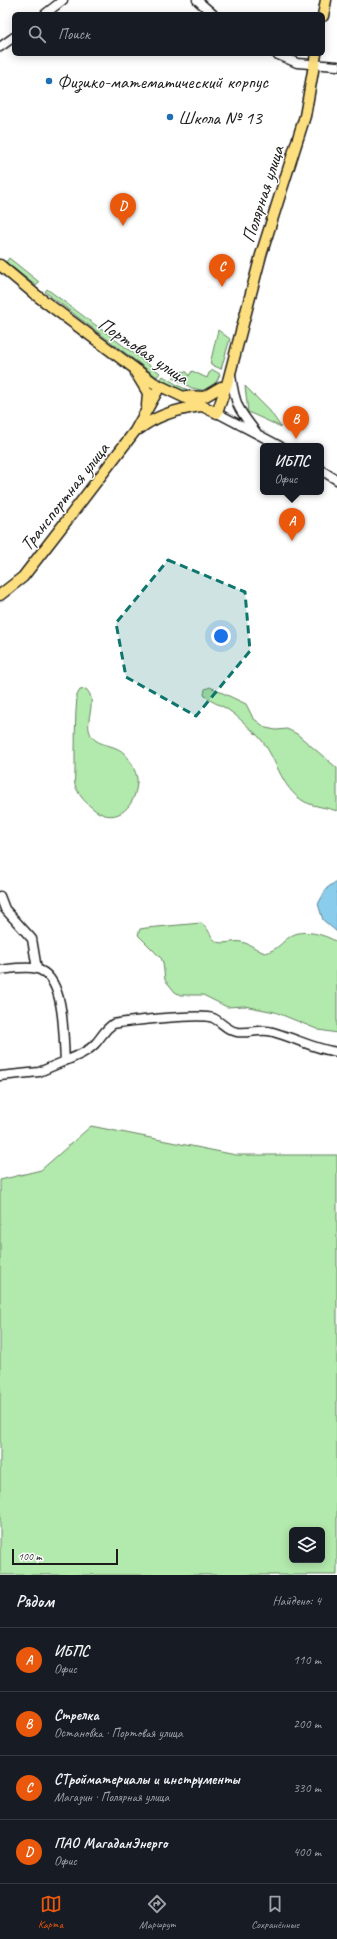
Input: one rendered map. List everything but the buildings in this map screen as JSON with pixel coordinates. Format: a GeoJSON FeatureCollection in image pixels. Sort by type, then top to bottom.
{"type":"FeatureCollection","features":[{"type":"Feature","properties":{"kind":"main road"},"geometry":{"type":"LineString","coordinates":[[324,12],[326,0]]}},
{"type":"Feature","properties":{"kind":"main road","name":"Полярная улица"},"geometry":{"type":"LineString","coordinates":[[217,413],[230,373],[261,255],[305,116],[316,56]]}},
{"type":"Feature","properties":{"kind":"main road","name":"Портовая улица"},"geometry":{"type":"LineString","coordinates":[[0,265],[25,287],[160,386],[217,413]]}},
{"type":"Feature","properties":{"kind":"main road"},"geometry":{"type":"LineString","coordinates":[[127,363],[140,377],[147,390],[148,400],[145,413]]}},
{"type":"Feature","properties":{"kind":"main road"},"geometry":{"type":"LineString","coordinates":[[201,406],[221,387],[230,373]]}},
{"type":"Feature","properties":{"kind":"main road","name":"Транспортная улица"},"geometry":{"type":"LineString","coordinates":[[0,595],[16,583],[30,568],[135,431],[160,386]]}},
{"type":"Feature","properties":{"kind":"main road"},"geometry":{"type":"LineString","coordinates":[[178,395],[204,397],[221,387]]}},
{"type":"Feature","properties":{"kind":"main road","name":"Транспортная улица"},"geometry":{"type":"LineString","coordinates":[[135,431],[148,422],[166,414],[201,406]]}},
{"type":"Feature","properties":{"kind":"street"},"geometry":{"type":"LineString","coordinates":[[48,12],[63,0]]}},
{"type":"Feature","properties":{"kind":"street"},"geometry":{"type":"LineString","coordinates":[[197,0],[211,12]]}},
{"type":"Feature","properties":{"kind":"street"},"geometry":{"type":"LineString","coordinates":[[0,47],[12,38]]}},
{"type":"Feature","properties":{"kind":"street"},"geometry":{"type":"LineString","coordinates":[[281,56],[292,61],[337,66]]}},
{"type":"Feature","properties":{"kind":"street"},"geometry":{"type":"LineString","coordinates":[[230,373],[234,399],[239,410],[258,434]]}},
{"type":"Feature","properties":{"kind":"street","name":"Портовая улица"},"geometry":{"type":"LineString","coordinates":[[217,413],[274,443]]}},
{"type":"Feature","properties":{"kind":"street"},"geometry":{"type":"LineString","coordinates":[[324,472],[337,480]]}},
{"type":"Feature","properties":{"kind":"street"},"geometry":{"type":"LineString","coordinates":[[0,896],[5,910],[32,939],[37,968]]}},
{"type":"Feature","properties":{"kind":"street"},"geometry":{"type":"LineString","coordinates":[[0,970],[37,968],[48,975],[55,984],[60,996],[65,1061]]}},
{"type":"Feature","properties":{"kind":"street"},"geometry":{"type":"LineString","coordinates":[[0,1076],[39,1072],[78,1056],[93,1046],[104,1030],[113,1024],[199,1016],[214,1018],[225,1028],[236,1032],[254,1030],[272,1032],[321,1050],[337,1052]]}},
{"type":"Feature","properties":{"kind":"highlighted area"},"geometry":{"type":"Polygon","coordinates":[[[168,560],[245,592],[250,651],[196,716],[126,677],[116,623],[168,560]]]}},
{"type":"Feature","properties":{"kind":"green space"},"geometry":{"type":"Polygon","coordinates":[[[9,258],[39,282],[36,286],[6,262],[9,258]]]}},
{"type":"Feature","properties":{"kind":"green space"},"geometry":{"type":"Polygon","coordinates":[[[47,289],[160,373],[157,377],[45,292],[47,289]]]}},
{"type":"Feature","properties":{"kind":"green space"},"geometry":{"type":"Polygon","coordinates":[[[218,330],[230,339],[221,369],[210,364],[218,330]]]}},
{"type":"Feature","properties":{"kind":"green space"},"geometry":{"type":"Polygon","coordinates":[[[213,370],[220,374],[217,381],[206,391],[192,388],[173,378],[179,371],[187,372],[189,376],[192,371],[207,378],[209,373],[213,370]]]}},
{"type":"Feature","properties":{"kind":"green space"},"geometry":{"type":"Polygon","coordinates":[[[163,376],[179,386],[199,395],[184,392],[161,379],[163,376]]]}},
{"type":"Feature","properties":{"kind":"green space"},"geometry":{"type":"Polygon","coordinates":[[[245,386],[270,411],[281,427],[248,412],[245,386]]]}},
{"type":"Feature","properties":{"kind":"green space"},"geometry":{"type":"Polygon","coordinates":[[[210,687],[246,704],[253,718],[266,728],[276,730],[287,729],[297,734],[337,768],[337,811],[309,804],[296,796],[284,780],[264,743],[257,735],[239,718],[204,695],[205,689],[210,687]]]}},
{"type":"Feature","properties":{"kind":"green space"},"geometry":{"type":"Polygon","coordinates":[[[86,689],[90,694],[91,699],[89,729],[91,735],[95,740],[121,751],[131,763],[136,775],[137,783],[132,801],[122,813],[115,815],[99,813],[91,807],[82,797],[75,785],[77,695],[80,690],[86,689]]]}},
{"type":"Feature","properties":{"kind":"green space"},"geometry":{"type":"Polygon","coordinates":[[[201,923],[206,927],[217,942],[242,942],[265,953],[276,948],[291,936],[302,933],[314,933],[337,942],[337,1033],[319,1030],[275,1012],[244,1006],[227,1007],[203,995],[180,995],[175,992],[165,980],[161,958],[138,935],[140,929],[201,923]]]}},
{"type":"Feature","properties":{"kind":"green space"},"geometry":{"type":"Polygon","coordinates":[[[91,1126],[236,1155],[337,1155],[337,1575],[0,1575],[0,1180],[41,1170],[91,1126]]]}},
{"type":"Feature","properties":{"kind":"water"},"geometry":{"type":"Polygon","coordinates":[[[334,883],[337,883],[337,932],[323,920],[318,904],[327,888],[334,883]]]}},
{"type":"Feature","properties":{"kind":"place","name":"Физико-математический корпус"},"geometry":{"type":"Point","coordinates":[49,81]}},
{"type":"Feature","properties":{"kind":"place","name":"Школа № 13"},"geometry":{"type":"Point","coordinates":[170,117]}},
{"type":"Feature","properties":{"kind":"place","name":"ПАО МагаданЭнерго"},"geometry":{"type":"Point","coordinates":[123,226]}},
{"type":"Feature","properties":{"kind":"place","name":"СТройматериалы и инструменты"},"geometry":{"type":"Point","coordinates":[222,287]}},
{"type":"Feature","properties":{"kind":"place","name":"Стрелка"},"geometry":{"type":"Point","coordinates":[296,439]}},
{"type":"Feature","properties":{"kind":"place","name":"ИБПС"},"geometry":{"type":"Point","coordinates":[292,541]}}]}
